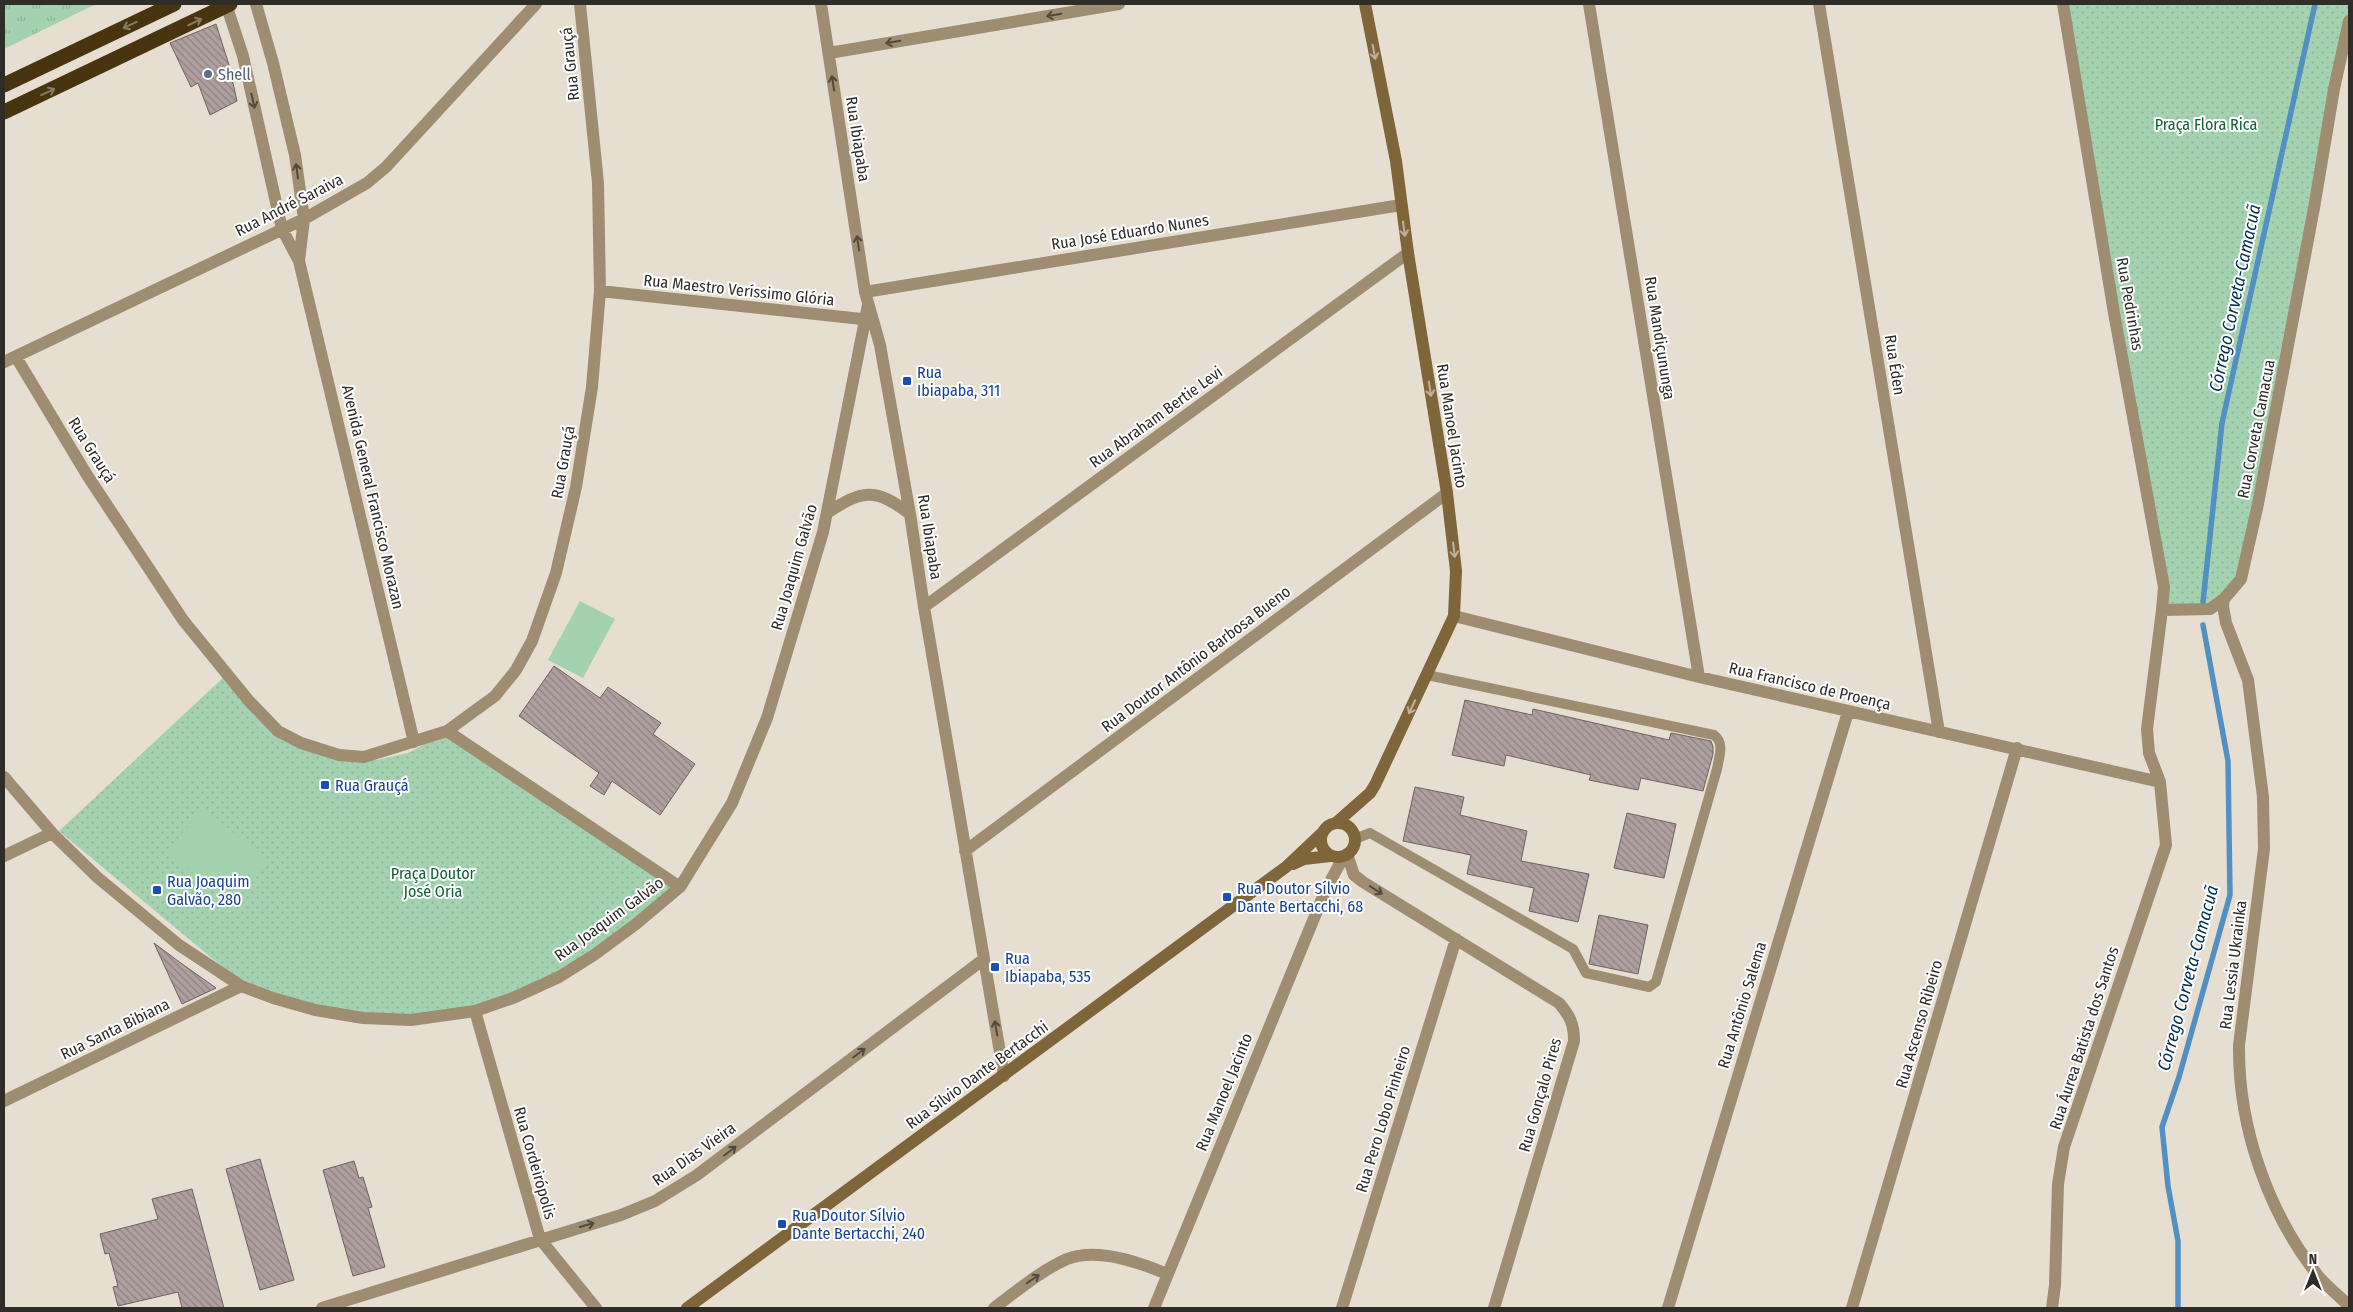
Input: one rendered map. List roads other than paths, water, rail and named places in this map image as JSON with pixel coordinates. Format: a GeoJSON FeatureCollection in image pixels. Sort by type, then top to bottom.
{"type":"FeatureCollection","features":[{"type":"Feature","properties":{"kind":"highway"},"geometry":{"type":"LineString","coordinates":[[4,85],[174,4]]}},
{"type":"Feature","properties":{"kind":"highway"},"geometry":{"type":"LineString","coordinates":[[4,112],[228,4]]}},
{"type":"Feature","properties":{"kind":"street","name":"Avenida General Francisco Morazan"},"geometry":{"type":"LineString","coordinates":[[228,4],[243,56],[282,228],[299,260],[414,742]]}},
{"type":"Feature","properties":{"kind":"street","name":"Avenida General Francisco Morazan"},"geometry":{"type":"LineString","coordinates":[[256,4],[273,63],[295,155],[304,219],[299,260]]}},
{"type":"Feature","properties":{"kind":"street","name":"Rua André Saraiva"},"geometry":{"type":"LineString","coordinates":[[4,362],[304,219],[367,183],[386,167],[536,4]]}},
{"type":"Feature","properties":{"kind":"street","name":"Rua Grauçá"},"geometry":{"type":"LineString","coordinates":[[16,357],[87,475],[183,620],[248,701],[278,731],[301,743],[338,755],[364,757],[447,731],[495,696],[516,670],[532,641],[556,573],[576,487],[592,387],[600,291],[598,183],[580,4]]}},
{"type":"Feature","properties":{"kind":"street","name":"Rua Ibiapaba"},"geometry":{"type":"LineString","coordinates":[[821,4],[868,305]]}},
{"type":"Feature","properties":{"kind":"street"},"geometry":{"type":"LineString","coordinates":[[829,53],[1119,4]]}},
{"type":"Feature","properties":{"kind":"street","name":"Rua Manoel Jacinto"},"geometry":{"type":"LineString","coordinates":[[1336,823],[1370,793],[1375,785],[1454,616],[1456,571],[1446,493],[1408,254],[1396,161],[1365,4]]}},
{"type":"Feature","properties":{"kind":"street","name":"Rua Mandiçununga"},"geometry":{"type":"LineString","coordinates":[[1589,4],[1699,677]]}},
{"type":"Feature","properties":{"kind":"street","name":"Rua Éden"},"geometry":{"type":"LineString","coordinates":[[1819,4],[1939,732]]}},
{"type":"Feature","properties":{"kind":"street","name":"Rua Pedrinhas"},"geometry":{"type":"LineString","coordinates":[[2063,4],[2114,313],[2164,587],[2162,610]]}},
{"type":"Feature","properties":{"kind":"street","name":"Rua Corveta Camacua"},"geometry":{"type":"LineString","coordinates":[[2210,608],[2224,599],[2242,579],[2314,208],[2334,89],[2349,22]]}},
{"type":"Feature","properties":{"kind":"street","name":"Rua José Eduardo Nunes"},"geometry":{"type":"LineString","coordinates":[[865,292],[1401,205]]}},
{"type":"Feature","properties":{"kind":"street","name":"Rua Abraham Bertie Levi"},"geometry":{"type":"LineString","coordinates":[[924,607],[1408,254]]}},
{"type":"Feature","properties":{"kind":"street","name":"Rua Maestro Veríssimo Glória"},"geometry":{"type":"LineString","coordinates":[[600,291],[869,320]]}},
{"type":"Feature","properties":{"kind":"street","name":"Rua Joaquim Galvão"},"geometry":{"type":"LineString","coordinates":[[4,777],[52,833],[97,877],[179,945],[241,986],[273,998],[315,1010],[363,1018],[411,1020],[475,1011],[513,998],[559,977],[636,924],[680,887],[732,803],[767,718],[828,513],[869,320],[868,305]]}},
{"type":"Feature","properties":{"kind":"street","name":"Rua Ibiapaba"},"geometry":{"type":"LineString","coordinates":[[869,320],[910,514],[924,607],[1004,1076]]}},
{"type":"Feature","properties":{"kind":"street","name":"Rua Doutor Antônio Barbosa Bueno"},"geometry":{"type":"LineString","coordinates":[[965,851],[1446,493]]}},
{"type":"Feature","properties":{"kind":"street"},"geometry":{"type":"LineString","coordinates":[[828,513],[848,499],[870,494],[889,498],[910,514]]}},
{"type":"Feature","properties":{"kind":"street","name":"Rua Lessia Ukrainka"},"geometry":{"type":"LineString","coordinates":[[2224,599],[2223,606],[2226,623],[2248,680],[2263,796],[2264,849],[2239,1045],[2239,1078],[2256,1156],[2275,1207],[2299,1248],[2320,1277],[2349,1306]]}},
{"type":"Feature","properties":{"kind":"street"},"geometry":{"type":"LineString","coordinates":[[2160,782],[2149,753],[2147,729],[2162,610],[2210,608]]}},
{"type":"Feature","properties":{"kind":"street","name":"Rua Lessia Ukrainka"},"geometry":{"type":"LineString","coordinates":[[2210,608],[2226,623]]}},
{"type":"Feature","properties":{"kind":"street","name":"Rua Francisco de Proença"},"geometry":{"type":"LineString","coordinates":[[1454,616],[1699,677],[2160,782]]}},
{"type":"Feature","properties":{"kind":"street","name":"Rua Antônio Salema"},"geometry":{"type":"LineString","coordinates":[[1668,1308],[1848,712]]}},
{"type":"Feature","properties":{"kind":"street"},"geometry":{"type":"LineString","coordinates":[[447,731],[680,887]]}},
{"type":"Feature","properties":{"kind":"street","name":"Rua Ascenso Ribeiro"},"geometry":{"type":"LineString","coordinates":[[1852,1308],[2017,748]]}},
{"type":"Feature","properties":{"kind":"street","name":"Rua Áurea Batista dos Santos"},"geometry":{"type":"LineString","coordinates":[[2052,1308],[2055,1285],[2058,1184],[2064,1147],[2166,845],[2160,782]]}},
{"type":"Feature","properties":{"kind":"street"},"geometry":{"type":"LineString","coordinates":[[1336,823],[1347,826],[1354,834],[1355,839],[1353,848],[1339,856],[1322,849],[1320,844],[1322,833],[1336,823]]}},
{"type":"Feature","properties":{"kind":"street"},"geometry":{"type":"LineString","coordinates":[[4,856],[52,833]]}},
{"type":"Feature","properties":{"kind":"street","name":"Rua Sílvio Dante Bertacchi"},"geometry":{"type":"LineString","coordinates":[[687,1308],[1286,867],[1322,833]]}},
{"type":"Feature","properties":{"kind":"street","name":"Rua Manoel Jacinto"},"geometry":{"type":"LineString","coordinates":[[1154,1308],[1339,856]]}},
{"type":"Feature","properties":{"kind":"street","name":"Rua Sílvio Dante Bertacchi"},"geometry":{"type":"LineString","coordinates":[[1286,867],[1304,859],[1339,856]]}},
{"type":"Feature","properties":{"kind":"street","name":"Rua Gonçalo Pires"},"geometry":{"type":"LineString","coordinates":[[1339,856],[1354,875],[1363,882],[1559,1003],[1570,1016],[1574,1026],[1574,1041],[1494,1308]]}},
{"type":"Feature","properties":{"kind":"street","name":"Rua Pero Lobo Pinheiro"},"geometry":{"type":"LineString","coordinates":[[1342,1308],[1456,939]]}},
{"type":"Feature","properties":{"kind":"street","name":"Rua Dias Vieira"},"geometry":{"type":"LineString","coordinates":[[322,1308],[621,1215],[656,1201],[697,1175],[984,960]]}},
{"type":"Feature","properties":{"kind":"street","name":"Rua Santa Bibiana"},"geometry":{"type":"LineString","coordinates":[[4,1101],[241,986]]}},
{"type":"Feature","properties":{"kind":"street","name":"Rua Cordeirópolis"},"geometry":{"type":"LineString","coordinates":[[475,1011],[540,1239],[596,1308]]}},
{"type":"Feature","properties":{"kind":"street"},"geometry":{"type":"LineString","coordinates":[[994,1308],[1034,1278],[1068,1259],[1102,1254],[1146,1265],[1167,1274]]}},
{"type":"Feature","properties":{"kind":"street"},"geometry":{"type":"LineString","coordinates":[[2334,1292],[2349,1296]]}},
{"type":"Feature","properties":{"kind":"lane"},"geometry":{"type":"LineString","coordinates":[[1355,839],[1370,833],[1565,944],[1573,949],[1586,973],[1649,987],[1656,982],[1716,769],[1721,747],[1719,739],[1714,735],[1427,675]]}},
{"type":"Feature","properties":{"kind":"waterway","name":"Córrego Corveta-Camacuã"},"geometry":{"type":"LineString","coordinates":[[2203,602],[2222,423],[2315,4]]}},
{"type":"Feature","properties":{"kind":"waterway","name":"Córrego Corveta-Camacuã"},"geometry":{"type":"LineString","coordinates":[[2178,1308],[2178,1241],[2168,1186],[2162,1127],[2179,1077],[2230,895],[2228,761],[2203,625]]}},
{"type":"Feature","properties":{"kind":"place","name":"Shell"},"geometry":{"type":"Point","coordinates":[208,74]}},
{"type":"Feature","properties":{"kind":"place","name":"Rua Ibiapaba, 311"},"geometry":{"type":"Point","coordinates":[907,381]}},
{"type":"Feature","properties":{"kind":"place","name":"Rua Grauçá"},"geometry":{"type":"Point","coordinates":[325,785]}},
{"type":"Feature","properties":{"kind":"place","name":"Rua Joaquim Galvão, 280"},"geometry":{"type":"Point","coordinates":[157,890]}},
{"type":"Feature","properties":{"kind":"place","name":"Rua Doutor Sílvio Dante Bertacchi, 68"},"geometry":{"type":"Point","coordinates":[1227,897]}},
{"type":"Feature","properties":{"kind":"place","name":"Rua Ibiapaba, 535"},"geometry":{"type":"Point","coordinates":[995,967]}},
{"type":"Feature","properties":{"kind":"place","name":"Rua Doutor Sílvio Dante Bertacchi, 240"},"geometry":{"type":"Point","coordinates":[782,1224]}},
{"type":"Feature","properties":{"kind":"park label","name":"Praça Flora Rica"},"geometry":{"type":"Point","coordinates":[2206,124]}},
{"type":"Feature","properties":{"kind":"park label","name":"Praça Doutor José Oria"},"geometry":{"type":"Point","coordinates":[433,882]}}]}
